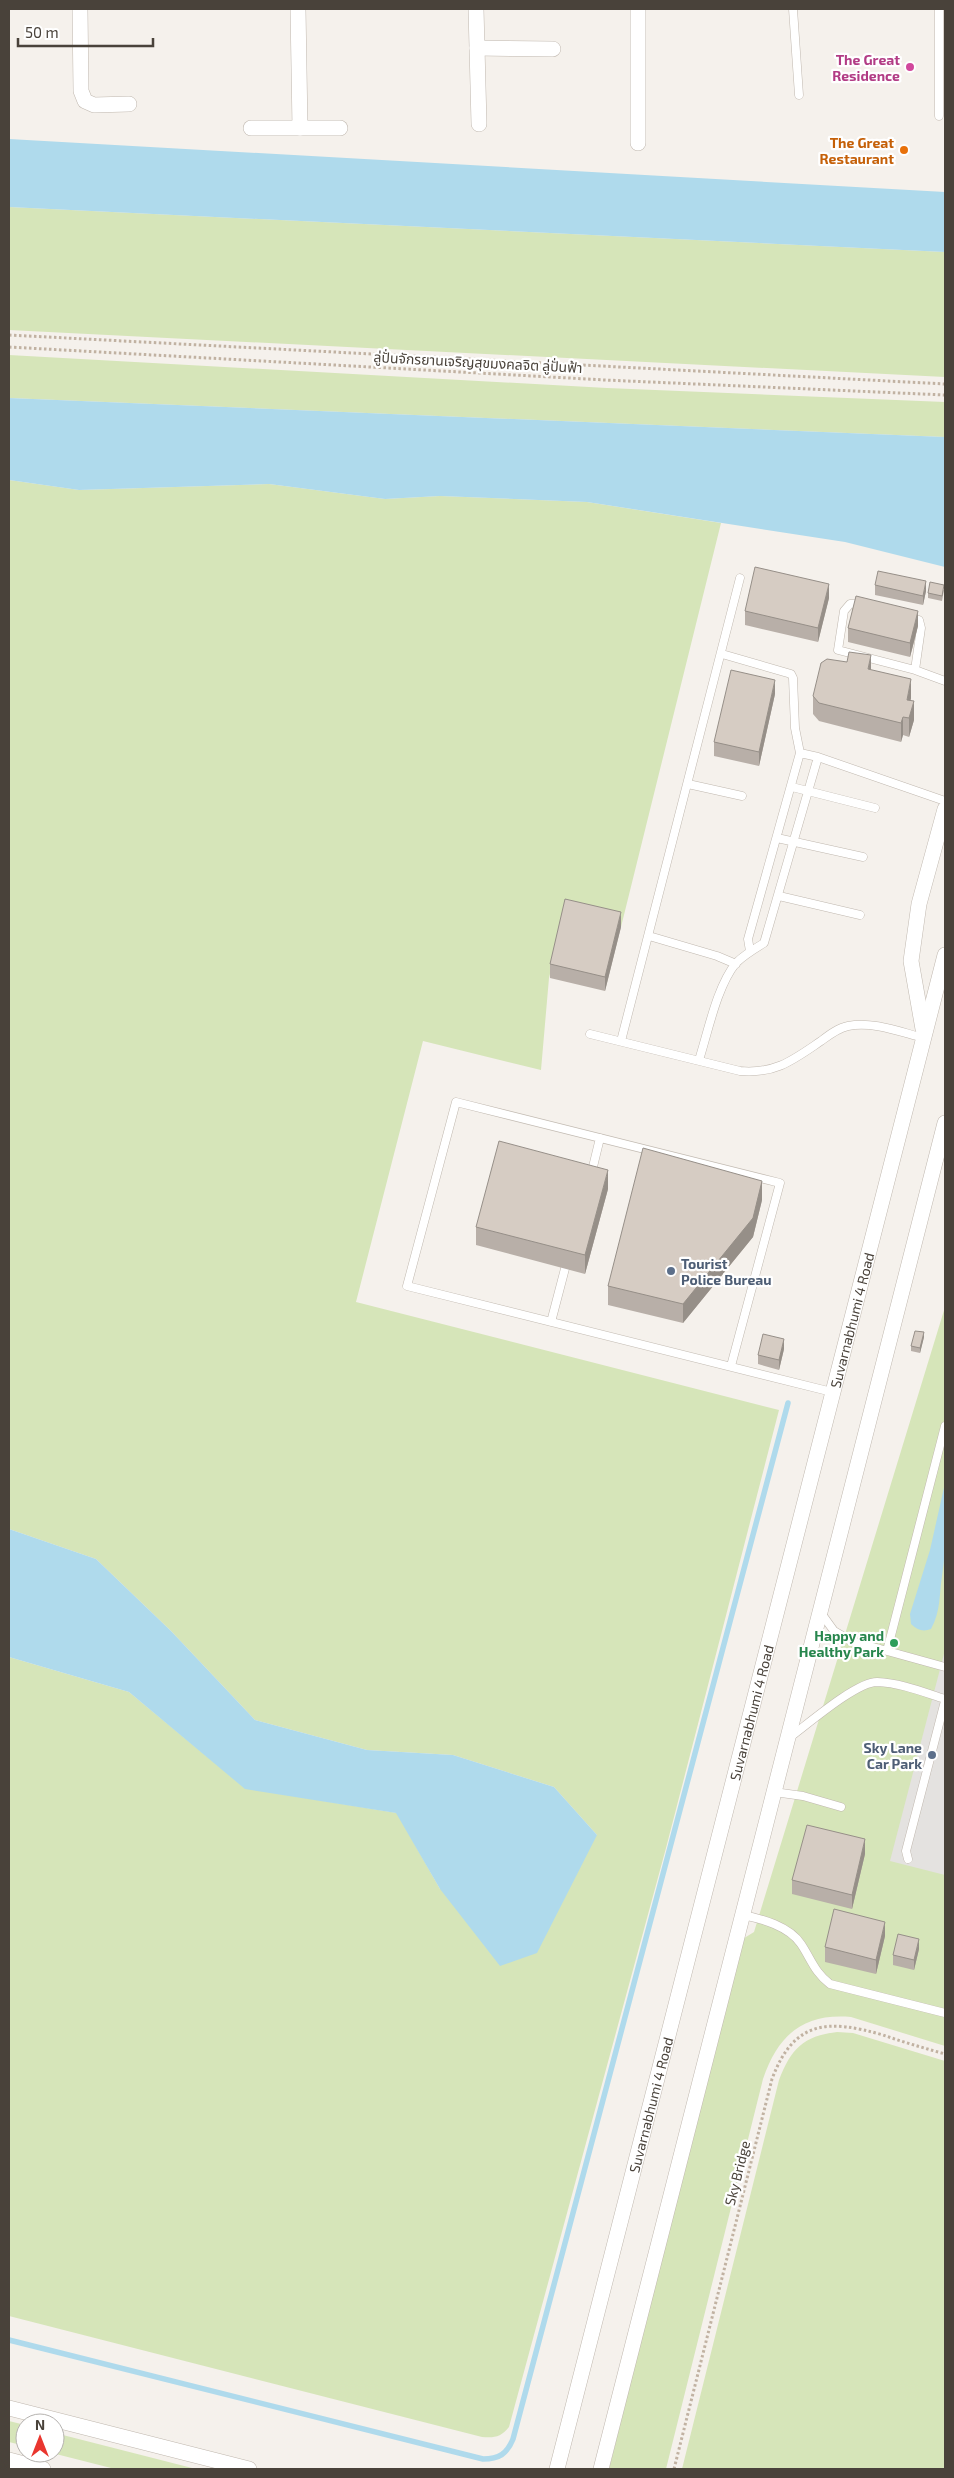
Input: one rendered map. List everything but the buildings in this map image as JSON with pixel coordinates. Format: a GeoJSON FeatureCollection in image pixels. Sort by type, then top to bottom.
{"type":"FeatureCollection","features":[{"type":"Feature","properties":{"kind":"street"},"geometry":{"type":"LineString","coordinates":[[80,9],[81,91],[85,101],[94,105],[129,104]]}},
{"type":"Feature","properties":{"kind":"street"},"geometry":{"type":"LineString","coordinates":[[298,9],[300,128]]}},
{"type":"Feature","properties":{"kind":"street"},"geometry":{"type":"LineString","coordinates":[[476,9],[479,124]]}},
{"type":"Feature","properties":{"kind":"street"},"geometry":{"type":"LineString","coordinates":[[638,9],[638,143]]}},
{"type":"Feature","properties":{"kind":"street"},"geometry":{"type":"LineString","coordinates":[[477,48],[553,49]]}},
{"type":"Feature","properties":{"kind":"street"},"geometry":{"type":"LineString","coordinates":[[251,128],[340,128]]}},
{"type":"Feature","properties":{"kind":"street"},"geometry":{"type":"LineString","coordinates":[[924,1037],[911,961],[919,904],[945,809]]}},
{"type":"Feature","properties":{"kind":"street","name":"Suvarnabhumi 4 Road"},"geometry":{"type":"LineString","coordinates":[[558,2469],[945,956]]}},
{"type":"Feature","properties":{"kind":"street"},"geometry":{"type":"LineString","coordinates":[[601,2469],[945,1123]]}},
{"type":"Feature","properties":{"kind":"street"},"geometry":{"type":"LineString","coordinates":[[9,2408],[249,2469]]}},
{"type":"Feature","properties":{"kind":"street"},"geometry":{"type":"LineString","coordinates":[[9,2460],[43,2469]]}},
{"type":"Feature","properties":{"kind":"lane"},"geometry":{"type":"LineString","coordinates":[[792,9],[799,95]]}},
{"type":"Feature","properties":{"kind":"lane"},"geometry":{"type":"LineString","coordinates":[[939,9],[939,116]]}},
{"type":"Feature","properties":{"kind":"lane"},"geometry":{"type":"LineString","coordinates":[[621,1041],[740,578]]}},
{"type":"Feature","properties":{"kind":"lane"},"geometry":{"type":"LineString","coordinates":[[915,670],[920,628],[917,618],[861,603],[846,607],[838,650],[915,670],[945,681]]}},
{"type":"Feature","properties":{"kind":"lane"},"geometry":{"type":"LineString","coordinates":[[722,654],[791,674],[795,728],[800,753],[748,939],[750,951]]}},
{"type":"Feature","properties":{"kind":"lane"},"geometry":{"type":"LineString","coordinates":[[800,753],[818,757],[945,801]]}},
{"type":"Feature","properties":{"kind":"lane"},"geometry":{"type":"LineString","coordinates":[[699,1060],[724,985],[736,964],[750,951],[764,943],[818,757]]}},
{"type":"Feature","properties":{"kind":"lane"},"geometry":{"type":"LineString","coordinates":[[688,784],[742,796]]}},
{"type":"Feature","properties":{"kind":"lane"},"geometry":{"type":"LineString","coordinates":[[792,787],[874,808]]}},
{"type":"Feature","properties":{"kind":"lane"},"geometry":{"type":"LineString","coordinates":[[777,838],[863,857]]}},
{"type":"Feature","properties":{"kind":"lane"},"geometry":{"type":"LineString","coordinates":[[779,896],[860,915]]}},
{"type":"Feature","properties":{"kind":"lane"},"geometry":{"type":"LineString","coordinates":[[648,936],[717,956],[736,964]]}},
{"type":"Feature","properties":{"kind":"lane"},"geometry":{"type":"LineString","coordinates":[[590,1034],[740,1070],[769,1070],[787,1064],[829,1035],[846,1027],[856,1025],[883,1027],[924,1037]]}},
{"type":"Feature","properties":{"kind":"lane"},"geometry":{"type":"LineString","coordinates":[[731,1366],[780,1183],[456,1102],[407,1286],[832,1392]]}},
{"type":"Feature","properties":{"kind":"lane"},"geometry":{"type":"LineString","coordinates":[[588,1184],[600,1138]]}},
{"type":"Feature","properties":{"kind":"lane"},"geometry":{"type":"LineString","coordinates":[[551,1322],[571,1248]]}},
{"type":"Feature","properties":{"kind":"lane"},"geometry":{"type":"LineString","coordinates":[[887,1651],[945,1426]]}},
{"type":"Feature","properties":{"kind":"lane"},"geometry":{"type":"LineString","coordinates":[[821,1613],[834,1631],[851,1641],[945,1667]]}},
{"type":"Feature","properties":{"kind":"lane"},"geometry":{"type":"LineString","coordinates":[[789,1738],[857,1688],[875,1682],[903,1685],[945,1700],[906,1851],[908,1859]]}},
{"type":"Feature","properties":{"kind":"lane"},"geometry":{"type":"LineString","coordinates":[[774,1792],[803,1796],[841,1807]]}},
{"type":"Feature","properties":{"kind":"lane"},"geometry":{"type":"LineString","coordinates":[[743,1915],[772,1921],[800,1941],[818,1975],[830,1984],[945,2013]]}},
{"type":"Feature","properties":{"kind":"path"},"geometry":{"type":"LineString","coordinates":[[9,335],[945,384]]}},
{"type":"Feature","properties":{"kind":"path","name":"ลู่ปั่นจักรยานเจริญสุขมงคลจิต ลู่ปั่นฟ้า"},"geometry":{"type":"LineString","coordinates":[[9,347],[595,379],[945,395]]}},
{"type":"Feature","properties":{"kind":"path","name":"Sky Bridge"},"geometry":{"type":"LineString","coordinates":[[674,2469],[772,2079],[786,2049],[807,2032],[837,2025],[854,2027],[945,2054]]}},
{"type":"Feature","properties":{"kind":"green space"},"geometry":{"type":"Polygon","coordinates":[[[9,207],[945,252],[945,377],[9,330],[9,207]]]}},
{"type":"Feature","properties":{"kind":"green space"},"geometry":{"type":"Polygon","coordinates":[[[9,355],[607,388],[945,402],[945,437],[9,398],[9,355]]]}},
{"type":"Feature","properties":{"kind":"green space"},"geometry":{"type":"Polygon","coordinates":[[[9,480],[79,490],[269,484],[385,499],[440,496],[587,502],[721,523],[621,927],[565,913],[549,978],[541,1070],[423,1041],[356,1302],[779,1410],[666,1848],[509,2427],[497,2436],[482,2437],[9,2316],[9,1657],[129,1692],[245,1788],[397,1813],[440,1889],[597,1835],[554,1787],[453,1755],[367,1750],[255,1720],[171,1631],[96,1559],[9,1529],[9,480]]]}},
{"type":"Feature","properties":{"kind":"green space","name":"Happy and Healthy Park"},"geometry":{"type":"Polygon","coordinates":[[[945,1307],[945,2046],[851,2017],[834,2017],[806,2023],[785,2039],[776,2050],[763,2079],[666,2469],[609,2469],[741,1940],[754,1932],[945,1307]]]}},
{"type":"Feature","properties":{"kind":"green space"},"geometry":{"type":"Polygon","coordinates":[[[837,2032],[853,2033],[945,2061],[945,2469],[682,2469],[779,2080],[788,2060],[800,2046],[815,2037],[837,2032]]]}},
{"type":"Feature","properties":{"kind":"green space"},"geometry":{"type":"Polygon","coordinates":[[[9,2421],[15,2422],[15,2444],[9,2442],[9,2421]]]}},
{"type":"Feature","properties":{"kind":"green space"},"geometry":{"type":"Polygon","coordinates":[[[65,2436],[196,2469],[115,2469],[65,2456],[65,2436]]]}},
{"type":"Feature","properties":{"kind":"shaded area","name":"Sky Lane Car Park"},"geometry":{"type":"Polygon","coordinates":[[[945,1650],[945,1875],[890,1861],[945,1650]]]}},
{"type":"Feature","properties":{"kind":"water"},"geometry":{"type":"Polygon","coordinates":[[[9,139],[945,192],[945,252],[9,207],[9,139]]]}},
{"type":"Feature","properties":{"kind":"water"},"geometry":{"type":"Polygon","coordinates":[[[9,398],[945,437],[945,567],[845,542],[587,502],[440,496],[385,499],[269,484],[79,490],[9,480],[9,398]]]}},
{"type":"Feature","properties":{"kind":"water"},"geometry":{"type":"Polygon","coordinates":[[[945,1483],[945,1553],[939,1603],[937,1616],[931,1629],[923,1630],[911,1624],[910,1614],[930,1550],[945,1483]]]}},
{"type":"Feature","properties":{"kind":"water"},"geometry":{"type":"Polygon","coordinates":[[[9,1529],[96,1559],[171,1631],[255,1720],[367,1750],[453,1755],[554,1787],[597,1835],[537,1953],[500,1966],[440,1889],[396,1813],[245,1789],[129,1692],[9,1657],[9,1529]]]}},
{"type":"Feature","properties":{"kind":"waterway"},"geometry":{"type":"LineString","coordinates":[[9,2340],[483,2459],[498,2457],[505,2452],[513,2439],[788,1403]]}},
{"type":"Feature","properties":{"kind":"place","name":"The Great Residence"},"geometry":{"type":"Point","coordinates":[910,67]}},
{"type":"Feature","properties":{"kind":"place","name":"The Great Restaurant"},"geometry":{"type":"Point","coordinates":[904,150]}},
{"type":"Feature","properties":{"kind":"place","name":"Tourist Police Bureau"},"geometry":{"type":"Point","coordinates":[671,1271]}},
{"type":"Feature","properties":{"kind":"place","name":"Happy and Healthy Park"},"geometry":{"type":"Point","coordinates":[894,1643]}},
{"type":"Feature","properties":{"kind":"place","name":"Sky Lane Car Park"},"geometry":{"type":"Point","coordinates":[932,1755]}}]}
